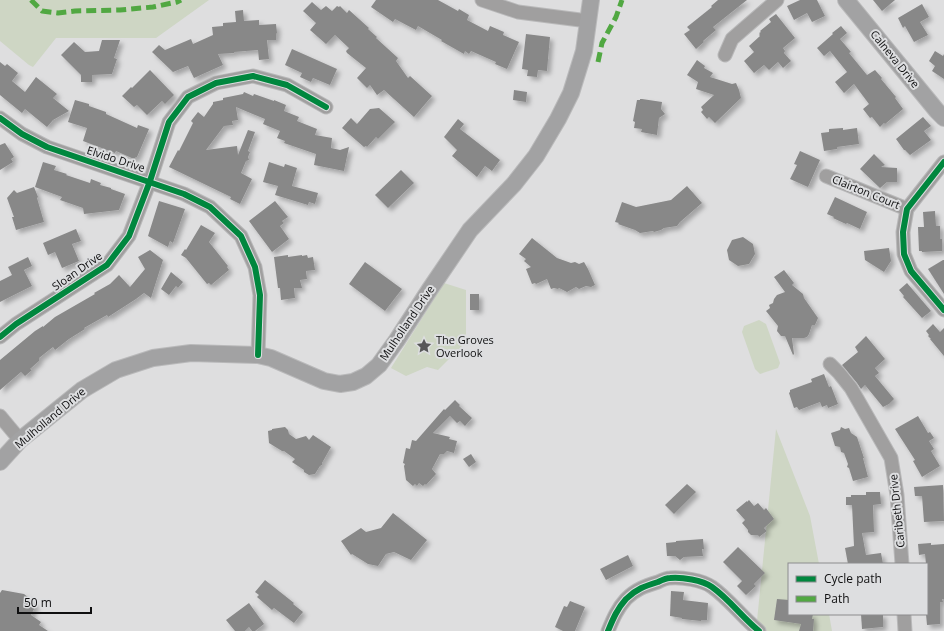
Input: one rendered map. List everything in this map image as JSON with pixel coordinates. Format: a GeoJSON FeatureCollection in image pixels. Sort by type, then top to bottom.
{"type":"FeatureCollection","features":[{"type":"Feature","properties":{"kind":"main road","name":"Calneva Drive"},"geometry":{"type":"LineString","coordinates":[[846,0],[936,111],[944,118]]}},
{"type":"Feature","properties":{"kind":"main road","name":"Mulholland Drive"},"geometry":{"type":"LineString","coordinates":[[0,462],[20,440],[82,390],[116,370],[153,358],[190,353],[258,354],[272,358],[324,381],[340,384],[353,382],[366,376],[379,365],[397,340],[470,230],[514,184],[536,156],[558,119],[571,92],[584,51],[591,7]]}},
{"type":"Feature","properties":{"kind":"street"},"geometry":{"type":"LineString","coordinates":[[482,0],[518,12],[591,7]]}},
{"type":"Feature","properties":{"kind":"street"},"geometry":{"type":"LineString","coordinates":[[725,55],[732,39],[778,0]]}},
{"type":"Feature","properties":{"kind":"street","name":"Sloan Drive"},"geometry":{"type":"LineString","coordinates":[[0,337],[16,324],[107,265],[129,236],[150,181],[169,122],[188,97],[216,83],[253,76],[287,85],[326,107]]}},
{"type":"Feature","properties":{"kind":"street","name":"Elvido Drive"},"geometry":{"type":"LineString","coordinates":[[0,118],[22,134],[47,147],[150,181],[184,194],[210,207],[242,236],[254,267],[260,295],[258,354]]}},
{"type":"Feature","properties":{"kind":"street"},"geometry":{"type":"LineString","coordinates":[[944,162],[907,209],[903,232],[904,254],[911,271],[944,310]]}},
{"type":"Feature","properties":{"kind":"street","name":"Clairton Court"},"geometry":{"type":"LineString","coordinates":[[826,176],[907,209]]}},
{"type":"Feature","properties":{"kind":"street","name":"Caribeth Drive"},"geometry":{"type":"LineString","coordinates":[[830,364],[851,388],[891,458],[897,495],[902,563]]}},
{"type":"Feature","properties":{"kind":"street"},"geometry":{"type":"LineString","coordinates":[[0,416],[20,440]]}},
{"type":"Feature","properties":{"kind":"street"},"geometry":{"type":"LineString","coordinates":[[608,631],[616,612],[627,598],[641,587],[669,578],[689,579],[712,587],[730,602],[759,631]]}},
{"type":"Feature","properties":{"kind":"street"},"geometry":{"type":"LineString","coordinates":[[904,615],[906,631]]}},
{"type":"Feature","properties":{"kind":"green space"},"geometry":{"type":"Polygon","coordinates":[[[0,0],[209,0],[156,38],[56,38],[33,67],[0,41],[0,0]]]}},
{"type":"Feature","properties":{"kind":"green space"},"geometry":{"type":"Polygon","coordinates":[[[444,283],[466,290],[466,342],[438,370],[427,367],[406,376],[391,368],[444,283]]]}},
{"type":"Feature","properties":{"kind":"green space"},"geometry":{"type":"Polygon","coordinates":[[[759,320],[766,324],[780,363],[778,368],[760,374],[755,369],[742,332],[744,326],[759,320]]]}},
{"type":"Feature","properties":{"kind":"green space"},"geometry":{"type":"Polygon","coordinates":[[[776,429],[810,516],[819,563],[788,563],[788,615],[829,615],[832,631],[756,631],[776,429]]]}},
{"type":"Feature","properties":{"kind":"building"},"geometry":{"type":"Polygon","coordinates":[[[376,0],[438,0],[469,15],[467,20],[488,31],[490,26],[504,32],[503,35],[519,42],[507,69],[495,64],[496,62],[471,51],[469,54],[465,51],[464,54],[418,26],[416,30],[395,19],[393,22],[371,7],[376,0]]]}},
{"type":"Feature","properties":{"kind":"building"},"geometry":{"type":"Polygon","coordinates":[[[718,0],[747,0],[713,27],[716,30],[696,49],[684,34],[690,30],[687,27],[712,7],[711,6],[718,0]]]}},
{"type":"Feature","properties":{"kind":"building"},"geometry":{"type":"Polygon","coordinates":[[[800,0],[817,0],[825,16],[812,22],[807,13],[794,20],[787,6],[800,0]]]}},
{"type":"Feature","properties":{"kind":"building"},"geometry":{"type":"Polygon","coordinates":[[[873,0],[895,0],[882,11],[873,0]]]}},
{"type":"Feature","properties":{"kind":"building"},"geometry":{"type":"Polygon","coordinates":[[[312,2],[321,10],[326,6],[332,11],[337,6],[340,6],[347,13],[349,10],[398,58],[396,61],[408,78],[410,76],[432,96],[414,117],[384,90],[377,95],[370,85],[367,88],[357,78],[366,68],[347,53],[346,51],[349,48],[335,35],[326,44],[310,30],[316,23],[303,11],[312,2]]]}},
{"type":"Feature","properties":{"kind":"building"},"geometry":{"type":"Polygon","coordinates":[[[922,4],[929,17],[920,22],[928,35],[914,42],[905,26],[903,28],[898,18],[922,4]]]}},
{"type":"Feature","properties":{"kind":"building"},"geometry":{"type":"Polygon","coordinates":[[[243,10],[244,21],[259,20],[259,25],[276,24],[276,40],[267,40],[269,59],[259,60],[258,50],[218,54],[223,65],[194,78],[188,66],[173,72],[152,52],[159,45],[165,50],[191,39],[193,44],[213,35],[212,27],[223,26],[223,23],[236,22],[235,11],[243,10]]]}},
{"type":"Feature","properties":{"kind":"building"},"geometry":{"type":"Polygon","coordinates":[[[776,14],[795,38],[783,48],[785,51],[784,53],[791,61],[783,68],[778,62],[769,70],[764,65],[754,73],[744,61],[754,52],[749,46],[760,36],[760,31],[771,22],[769,19],[776,14]]]}},
{"type":"Feature","properties":{"kind":"building"},"geometry":{"type":"Polygon","coordinates":[[[841,26],[847,33],[840,39],[851,52],[849,53],[867,75],[875,70],[896,97],[895,98],[903,109],[880,127],[863,109],[869,104],[854,84],[844,93],[835,82],[847,72],[830,51],[824,56],[817,48],[841,26]]]}},
{"type":"Feature","properties":{"kind":"building"},"geometry":{"type":"Polygon","coordinates":[[[526,34],[550,37],[547,71],[538,70],[537,77],[527,76],[528,70],[522,69],[526,34]]]}},
{"type":"Feature","properties":{"kind":"building"},"geometry":{"type":"Polygon","coordinates":[[[102,40],[120,40],[114,58],[117,59],[112,74],[92,75],[92,82],[81,82],[81,75],[61,55],[74,42],[85,52],[99,51],[102,40]]]}},
{"type":"Feature","properties":{"kind":"building"},"geometry":{"type":"Polygon","coordinates":[[[292,49],[337,69],[330,85],[313,78],[311,82],[300,77],[302,73],[285,65],[292,49]]]}},
{"type":"Feature","properties":{"kind":"building"},"geometry":{"type":"Polygon","coordinates":[[[935,51],[943,56],[944,54],[944,79],[932,71],[935,66],[929,61],[935,51]]]}},
{"type":"Feature","properties":{"kind":"building"},"geometry":{"type":"Polygon","coordinates":[[[697,60],[705,66],[704,68],[713,73],[710,77],[732,84],[736,83],[739,90],[741,98],[715,123],[709,117],[707,119],[701,112],[703,110],[701,107],[714,95],[696,89],[698,82],[687,75],[697,60]]]}},
{"type":"Feature","properties":{"kind":"building"},"geometry":{"type":"Polygon","coordinates":[[[0,62],[5,66],[7,64],[18,73],[12,81],[25,92],[36,77],[57,94],[53,98],[69,111],[53,120],[47,127],[25,109],[22,113],[0,95],[0,62]]]}},
{"type":"Feature","properties":{"kind":"building"},"geometry":{"type":"Polygon","coordinates":[[[150,70],[174,95],[165,104],[162,101],[147,115],[137,105],[134,107],[122,96],[150,70]]]}},
{"type":"Feature","properties":{"kind":"building"},"geometry":{"type":"Polygon","coordinates":[[[514,90],[527,92],[526,102],[513,100],[514,90]]]}},
{"type":"Feature","properties":{"kind":"building"},"geometry":{"type":"Polygon","coordinates":[[[244,92],[253,96],[254,94],[274,100],[286,105],[284,111],[299,117],[297,121],[317,129],[315,135],[332,138],[331,148],[340,150],[349,147],[344,171],[314,165],[316,154],[284,143],[285,141],[277,138],[280,131],[263,124],[265,119],[236,107],[238,120],[232,121],[233,125],[224,126],[206,150],[237,146],[238,155],[248,130],[255,132],[248,151],[250,152],[248,157],[249,160],[246,161],[241,173],[252,179],[240,204],[230,199],[231,197],[169,167],[193,123],[191,121],[198,112],[204,117],[213,102],[223,100],[223,98],[243,94],[244,92]]]}},
{"type":"Feature","properties":{"kind":"building"},"geometry":{"type":"Polygon","coordinates":[[[640,99],[662,102],[661,109],[665,114],[659,118],[657,135],[641,132],[642,129],[634,128],[635,122],[633,121],[637,100],[640,99]]]}},
{"type":"Feature","properties":{"kind":"building"},"geometry":{"type":"Polygon","coordinates":[[[75,100],[89,104],[89,106],[106,112],[106,114],[137,128],[138,125],[149,129],[137,157],[134,159],[116,151],[115,153],[83,141],[87,128],[68,122],[75,100]]]}},
{"type":"Feature","properties":{"kind":"building"},"geometry":{"type":"Polygon","coordinates":[[[379,108],[395,122],[378,139],[376,137],[367,147],[364,147],[342,128],[351,118],[357,124],[370,109],[379,108]]]}},
{"type":"Feature","properties":{"kind":"building"},"geometry":{"type":"Polygon","coordinates":[[[923,117],[931,126],[924,131],[931,140],[910,155],[904,150],[896,139],[923,117]]]}},
{"type":"Feature","properties":{"kind":"building"},"geometry":{"type":"Polygon","coordinates":[[[458,119],[464,124],[460,129],[500,160],[492,171],[485,166],[477,177],[452,156],[457,150],[444,137],[458,119]]]}},
{"type":"Feature","properties":{"kind":"building"},"geometry":{"type":"Polygon","coordinates":[[[843,128],[843,130],[857,128],[859,144],[837,147],[837,149],[824,151],[821,133],[829,132],[829,129],[843,128]]]}},
{"type":"Feature","properties":{"kind":"building"},"geometry":{"type":"Polygon","coordinates":[[[5,143],[14,157],[11,159],[13,162],[0,170],[0,145],[5,143]]]}},
{"type":"Feature","properties":{"kind":"building"},"geometry":{"type":"Polygon","coordinates":[[[800,151],[820,160],[808,187],[790,179],[797,165],[794,164],[800,151]]]}},
{"type":"Feature","properties":{"kind":"building"},"geometry":{"type":"Polygon","coordinates":[[[874,154],[885,165],[881,167],[897,168],[897,182],[887,182],[880,188],[860,169],[874,154]]]}},
{"type":"Feature","properties":{"kind":"building"},"geometry":{"type":"Polygon","coordinates":[[[43,162],[56,166],[54,170],[67,174],[66,175],[90,183],[91,179],[101,183],[100,185],[125,194],[119,210],[84,214],[83,208],[60,200],[62,197],[35,187],[43,162]]]}},
{"type":"Feature","properties":{"kind":"building"},"geometry":{"type":"Polygon","coordinates":[[[269,162],[284,167],[285,164],[297,168],[292,186],[318,193],[315,204],[309,202],[308,205],[275,195],[278,186],[263,182],[269,162]]]}},
{"type":"Feature","properties":{"kind":"building"},"geometry":{"type":"Polygon","coordinates":[[[401,170],[414,183],[388,208],[375,195],[401,170]]]}},
{"type":"Feature","properties":{"kind":"building"},"geometry":{"type":"Polygon","coordinates":[[[687,186],[702,203],[677,226],[664,228],[654,232],[640,233],[615,222],[622,202],[636,207],[671,200],[687,186]]]}},
{"type":"Feature","properties":{"kind":"building"},"geometry":{"type":"Polygon","coordinates":[[[34,187],[44,222],[16,230],[12,217],[14,217],[7,198],[14,190],[17,193],[34,187]]]}},
{"type":"Feature","properties":{"kind":"building"},"geometry":{"type":"Polygon","coordinates":[[[835,197],[867,212],[860,229],[847,223],[846,224],[827,214],[835,197]]]}},
{"type":"Feature","properties":{"kind":"building"},"geometry":{"type":"Polygon","coordinates":[[[159,201],[185,209],[173,243],[170,241],[168,247],[148,236],[159,201]]]}},
{"type":"Feature","properties":{"kind":"building"},"geometry":{"type":"Polygon","coordinates":[[[275,201],[288,217],[282,221],[284,223],[280,226],[289,239],[272,252],[249,221],[275,201]]]}},
{"type":"Feature","properties":{"kind":"building"},"geometry":{"type":"Polygon","coordinates":[[[935,211],[936,226],[940,226],[942,251],[919,251],[918,227],[924,227],[923,212],[935,211]]]}},
{"type":"Feature","properties":{"kind":"building"},"geometry":{"type":"Polygon","coordinates":[[[201,225],[215,233],[209,242],[228,266],[227,267],[229,270],[211,285],[209,283],[207,284],[186,258],[181,255],[185,249],[186,250],[201,225]]]}},
{"type":"Feature","properties":{"kind":"building"},"geometry":{"type":"Polygon","coordinates":[[[76,229],[81,241],[72,244],[79,261],[62,268],[55,252],[48,255],[43,243],[76,229]]]}},
{"type":"Feature","properties":{"kind":"building"},"geometry":{"type":"Polygon","coordinates":[[[743,237],[753,244],[755,254],[749,264],[738,266],[729,260],[727,250],[732,240],[743,237]]]}},
{"type":"Feature","properties":{"kind":"building"},"geometry":{"type":"Polygon","coordinates":[[[532,238],[557,258],[571,263],[575,262],[579,264],[584,262],[595,285],[591,287],[586,286],[579,289],[576,287],[567,292],[559,288],[551,289],[547,279],[536,284],[532,284],[526,269],[531,267],[524,261],[526,259],[519,254],[532,238]]]}},
{"type":"Feature","properties":{"kind":"building"},"geometry":{"type":"Polygon","coordinates":[[[889,248],[891,261],[884,272],[865,260],[864,251],[889,248]]]}},
{"type":"Feature","properties":{"kind":"building"},"geometry":{"type":"Polygon","coordinates":[[[150,250],[163,260],[151,298],[144,293],[108,317],[107,315],[84,328],[85,329],[55,350],[53,347],[39,358],[39,361],[30,369],[32,370],[25,376],[21,372],[0,390],[0,360],[35,331],[43,327],[55,317],[110,284],[119,275],[130,287],[145,269],[138,257],[150,250]]]}},
{"type":"Feature","properties":{"kind":"building"},"geometry":{"type":"Polygon","coordinates":[[[288,255],[288,257],[307,255],[308,258],[313,257],[315,270],[306,271],[307,279],[300,280],[302,288],[294,288],[295,298],[281,300],[274,257],[288,255]]]}},
{"type":"Feature","properties":{"kind":"building"},"geometry":{"type":"Polygon","coordinates":[[[28,257],[32,266],[24,270],[32,286],[0,302],[0,281],[12,275],[8,267],[28,257]]]}},
{"type":"Feature","properties":{"kind":"building"},"geometry":{"type":"Polygon","coordinates":[[[944,260],[944,294],[928,269],[944,260]]]}},
{"type":"Feature","properties":{"kind":"building"},"geometry":{"type":"Polygon","coordinates":[[[365,262],[402,289],[385,311],[349,284],[365,262]]]}},
{"type":"Feature","properties":{"kind":"building"},"geometry":{"type":"Polygon","coordinates":[[[784,270],[794,283],[792,285],[803,294],[804,298],[818,318],[815,325],[812,325],[807,337],[792,338],[793,355],[785,336],[781,336],[777,331],[778,326],[766,311],[770,308],[769,305],[773,303],[777,295],[785,292],[774,277],[784,270]]]}},
{"type":"Feature","properties":{"kind":"building"},"geometry":{"type":"Polygon","coordinates":[[[171,272],[183,282],[178,288],[176,286],[169,295],[161,289],[171,272]]]}},
{"type":"Feature","properties":{"kind":"building"},"geometry":{"type":"Polygon","coordinates":[[[907,283],[931,311],[922,318],[903,297],[904,296],[899,290],[907,283]]]}},
{"type":"Feature","properties":{"kind":"building"},"geometry":{"type":"Polygon","coordinates":[[[470,294],[479,294],[479,310],[470,310],[470,294]]]}},
{"type":"Feature","properties":{"kind":"building"},"geometry":{"type":"Polygon","coordinates":[[[933,324],[940,332],[944,328],[944,356],[930,339],[926,331],[933,324]]]}},
{"type":"Feature","properties":{"kind":"building"},"geometry":{"type":"Polygon","coordinates":[[[866,336],[885,359],[875,368],[879,373],[875,376],[894,399],[883,407],[865,385],[861,389],[842,365],[858,352],[855,347],[866,336]]]}},
{"type":"Feature","properties":{"kind":"building"},"geometry":{"type":"Polygon","coordinates":[[[824,374],[829,387],[831,386],[838,404],[828,408],[827,405],[822,407],[820,402],[799,410],[797,407],[794,408],[789,393],[790,390],[812,382],[811,379],[824,374]]]}},
{"type":"Feature","properties":{"kind":"building"},"geometry":{"type":"Polygon","coordinates":[[[455,400],[460,405],[459,406],[472,418],[465,426],[460,421],[457,423],[450,416],[433,433],[450,437],[449,439],[457,441],[454,453],[447,451],[444,454],[440,454],[432,469],[436,474],[426,485],[425,484],[423,486],[419,483],[417,486],[415,484],[413,486],[406,480],[405,464],[403,463],[406,448],[410,449],[412,440],[416,441],[444,409],[445,410],[455,400]]]}},
{"type":"Feature","properties":{"kind":"building"},"geometry":{"type":"Polygon","coordinates":[[[918,416],[928,433],[930,432],[934,438],[929,441],[934,449],[931,451],[940,466],[922,477],[913,461],[915,460],[895,429],[918,416]]]}},
{"type":"Feature","properties":{"kind":"building"},"geometry":{"type":"Polygon","coordinates":[[[285,427],[289,434],[296,439],[306,436],[309,440],[313,435],[331,447],[322,465],[315,474],[309,475],[304,472],[304,470],[292,462],[295,459],[269,443],[268,431],[285,427]]]}},
{"type":"Feature","properties":{"kind":"building"},"geometry":{"type":"Polygon","coordinates":[[[841,427],[845,429],[849,428],[851,433],[857,437],[868,477],[853,481],[849,468],[847,467],[848,464],[844,453],[841,452],[840,447],[835,446],[831,433],[840,430],[841,427]]]}},
{"type":"Feature","properties":{"kind":"building"},"geometry":{"type":"Polygon","coordinates":[[[471,454],[476,462],[469,467],[463,459],[471,454]]]}},
{"type":"Feature","properties":{"kind":"building"},"geometry":{"type":"Polygon","coordinates":[[[687,484],[696,492],[674,514],[665,505],[687,484]]]}},
{"type":"Feature","properties":{"kind":"building"},"geometry":{"type":"Polygon","coordinates":[[[943,485],[944,521],[924,522],[922,496],[915,496],[914,487],[943,485]]]}},
{"type":"Feature","properties":{"kind":"building"},"geometry":{"type":"Polygon","coordinates":[[[866,492],[880,492],[881,504],[873,505],[874,532],[862,533],[866,555],[881,553],[883,563],[848,563],[845,548],[854,546],[852,505],[846,505],[846,497],[851,497],[851,495],[866,495],[866,492]]]}},
{"type":"Feature","properties":{"kind":"building"},"geometry":{"type":"Polygon","coordinates":[[[749,500],[754,506],[758,503],[764,510],[766,508],[774,519],[764,528],[767,531],[759,537],[758,535],[751,535],[748,532],[742,523],[745,520],[736,510],[749,500]]]}},
{"type":"Feature","properties":{"kind":"building"},"geometry":{"type":"Polygon","coordinates":[[[393,513],[427,540],[411,560],[394,552],[386,554],[378,566],[368,564],[352,554],[351,555],[341,541],[361,528],[366,532],[381,528],[393,513]]]}},
{"type":"Feature","properties":{"kind":"building"},"geometry":{"type":"Polygon","coordinates":[[[703,539],[703,556],[684,557],[680,560],[675,556],[667,556],[666,543],[703,539]]]}},
{"type":"Feature","properties":{"kind":"building"},"geometry":{"type":"Polygon","coordinates":[[[918,544],[944,544],[944,599],[942,599],[943,602],[940,602],[940,624],[927,625],[928,563],[926,563],[925,554],[919,555],[918,544]]]}},
{"type":"Feature","properties":{"kind":"building"},"geometry":{"type":"Polygon","coordinates":[[[738,547],[765,573],[754,584],[756,586],[746,595],[737,586],[742,581],[723,562],[738,547]]]}},
{"type":"Feature","properties":{"kind":"building"},"geometry":{"type":"Polygon","coordinates":[[[628,555],[633,566],[606,580],[600,569],[628,555]]]}},
{"type":"Feature","properties":{"kind":"building"},"geometry":{"type":"Polygon","coordinates":[[[265,580],[303,612],[294,623],[274,608],[272,610],[257,597],[259,595],[255,592],[265,580]]]}},
{"type":"Feature","properties":{"kind":"building"},"geometry":{"type":"Polygon","coordinates":[[[2,590],[24,594],[34,602],[33,603],[36,605],[31,615],[41,622],[39,625],[48,631],[0,631],[0,593],[2,590]]]}},
{"type":"Feature","properties":{"kind":"building"},"geometry":{"type":"Polygon","coordinates":[[[671,591],[684,592],[683,600],[708,603],[707,620],[701,621],[682,619],[670,616],[671,591]]]}},
{"type":"Feature","properties":{"kind":"building"},"geometry":{"type":"Polygon","coordinates":[[[777,599],[788,600],[788,615],[813,615],[813,631],[799,631],[801,624],[774,620],[777,599]]]}},
{"type":"Feature","properties":{"kind":"building"},"geometry":{"type":"Polygon","coordinates":[[[570,601],[585,607],[575,631],[563,631],[555,627],[564,606],[567,607],[570,601]]]}},
{"type":"Feature","properties":{"kind":"building"},"geometry":{"type":"Polygon","coordinates":[[[249,603],[264,624],[255,631],[252,631],[249,627],[245,631],[235,631],[226,620],[249,603]]]}},
{"type":"Feature","properties":{"kind":"building"},"geometry":{"type":"Polygon","coordinates":[[[861,615],[883,615],[883,627],[862,629],[861,615]]]}},
{"type":"Feature","properties":{"kind":"marked path"},"geometry":{"type":"LineString","coordinates":[[31,0],[42,11],[58,13],[153,7],[181,0]]}},
{"type":"Feature","properties":{"kind":"marked path"},"geometry":{"type":"LineString","coordinates":[[598,62],[602,43],[616,17],[622,0]]}},
{"type":"Feature","properties":{"kind":"cycle path"},"geometry":{"type":"LineString","coordinates":[[0,337],[16,324],[107,265],[129,236],[150,181],[169,122],[188,97],[216,83],[253,76],[287,85],[326,107]]}},
{"type":"Feature","properties":{"kind":"cycle path"},"geometry":{"type":"LineString","coordinates":[[0,118],[22,134],[47,147],[184,194],[210,207],[241,236],[255,267],[260,295],[258,355]]}},
{"type":"Feature","properties":{"kind":"cycle path"},"geometry":{"type":"LineString","coordinates":[[944,162],[907,209],[903,232],[904,254],[911,271],[944,310]]}},
{"type":"Feature","properties":{"kind":"cycle path"},"geometry":{"type":"LineString","coordinates":[[608,631],[618,610],[626,599],[637,590],[668,578],[697,581],[712,587],[759,631]]}},
{"type":"Feature","properties":{"kind":"place","name":"The Groves Overlook"},"geometry":{"type":"Point","coordinates":[424,346]}}]}
